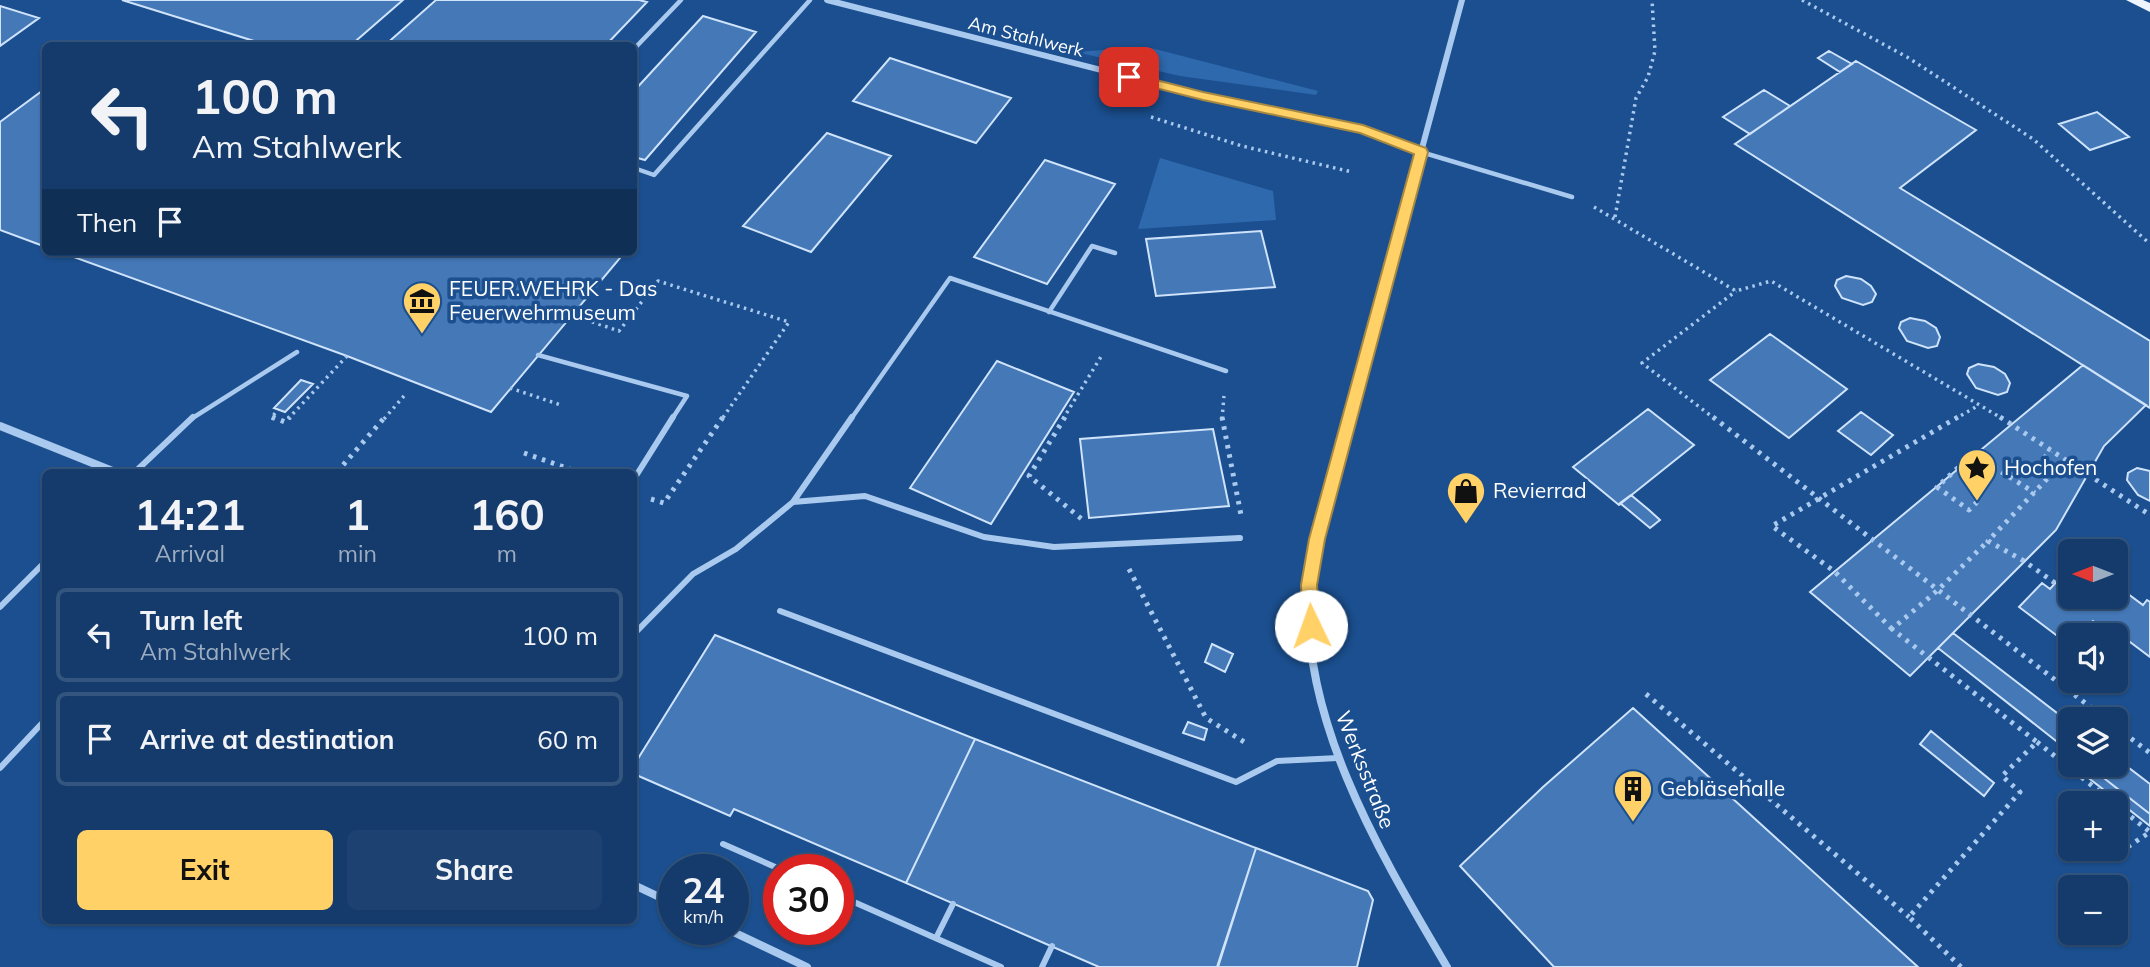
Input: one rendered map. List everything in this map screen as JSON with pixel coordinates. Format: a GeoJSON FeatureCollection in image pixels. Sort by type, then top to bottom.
{"type":"FeatureCollection","features":[{"type":"Feature","properties":{"kind":"main road"},"geometry":{"type":"LineString","coordinates":[[2132,0],[2150,8]]}},
{"type":"Feature","properties":{"kind":"street","name":"Am Stahlwerk"},"geometry":{"type":"LineString","coordinates":[[827,0],[1203,96],[1363,129],[1421,152]]}},
{"type":"Feature","properties":{"kind":"street","name":"Werksstraße"},"geometry":{"type":"LineString","coordinates":[[1447,967],[1370,831],[1338,758],[1322,711],[1312,646],[1309,585],[1317,539],[1462,0]]}},
{"type":"Feature","properties":{"kind":"street"},"geometry":{"type":"LineString","coordinates":[[0,426],[107,469]]}},
{"type":"Feature","properties":{"kind":"street"},"geometry":{"type":"LineString","coordinates":[[637,886],[658,896]]}},
{"type":"Feature","properties":{"kind":"street"},"geometry":{"type":"LineString","coordinates":[[749,939],[807,967]]}},
{"type":"Feature","properties":{"kind":"lane"},"geometry":{"type":"LineString","coordinates":[[637,46],[681,0]]}},
{"type":"Feature","properties":{"kind":"lane"},"geometry":{"type":"LineString","coordinates":[[637,169],[654,174],[810,0]]}},
{"type":"Feature","properties":{"kind":"lane"},"geometry":{"type":"LineString","coordinates":[[1421,152],[1572,197]]}},
{"type":"Feature","properties":{"kind":"lane"},"geometry":{"type":"LineString","coordinates":[[1049,312],[1092,246],[1115,253]]}},
{"type":"Feature","properties":{"kind":"lane"},"geometry":{"type":"LineString","coordinates":[[637,631],[693,574],[736,549],[793,502],[950,278],[1226,371]]}},
{"type":"Feature","properties":{"kind":"lane"},"geometry":{"type":"LineString","coordinates":[[138,469],[195,415],[297,352]]}},
{"type":"Feature","properties":{"kind":"lane"},"geometry":{"type":"LineString","coordinates":[[538,355],[687,396],[637,474]]}},
{"type":"Feature","properties":{"kind":"lane"},"geometry":{"type":"LineString","coordinates":[[793,502],[865,496],[984,537],[1054,547],[1240,538]]}},
{"type":"Feature","properties":{"kind":"lane"},"geometry":{"type":"LineString","coordinates":[[0,607],[42,565]]}},
{"type":"Feature","properties":{"kind":"lane"},"geometry":{"type":"LineString","coordinates":[[780,611],[1236,782],[1277,761],[1338,758]]}},
{"type":"Feature","properties":{"kind":"lane"},"geometry":{"type":"LineString","coordinates":[[0,768],[42,723]]}},
{"type":"Feature","properties":{"kind":"lane"},"geometry":{"type":"LineString","coordinates":[[723,844],[763,862]]}},
{"type":"Feature","properties":{"kind":"lane"},"geometry":{"type":"LineString","coordinates":[[854,902],[936,938],[984,963],[1002,967]]}},
{"type":"Feature","properties":{"kind":"lane"},"geometry":{"type":"LineString","coordinates":[[936,938],[954,904]]}},
{"type":"Feature","properties":{"kind":"lane"},"geometry":{"type":"LineString","coordinates":[[1042,967],[1052,946]]}},
{"type":"Feature","properties":{"kind":"path"},"geometry":{"type":"LineString","coordinates":[[1615,217],[1636,98],[1648,77],[1655,51],[1652,0]]}},
{"type":"Feature","properties":{"kind":"path"},"geometry":{"type":"LineString","coordinates":[[1801,0],[1907,57],[2032,139],[2150,244]]}},
{"type":"Feature","properties":{"kind":"path"},"geometry":{"type":"LineString","coordinates":[[1151,117],[1242,146],[1352,172]]}},
{"type":"Feature","properties":{"kind":"path"},"geometry":{"type":"LineString","coordinates":[[1572,197],[1615,217],[1736,291]]}},
{"type":"Feature","properties":{"kind":"path"},"geometry":{"type":"LineString","coordinates":[[572,315],[619,331],[658,281],[789,322],[664,503],[644,496]]}},
{"type":"Feature","properties":{"kind":"path"},"geometry":{"type":"LineString","coordinates":[[2090,707],[1642,363],[1736,291],[1771,281],[1979,405],[2150,515]]}},
{"type":"Feature","properties":{"kind":"path"},"geometry":{"type":"LineString","coordinates":[[278,410],[271,418],[285,422],[347,356]]}},
{"type":"Feature","properties":{"kind":"path"},"geometry":{"type":"LineString","coordinates":[[1226,371],[1222,421],[1241,514],[1240,538]]}},
{"type":"Feature","properties":{"kind":"path"},"geometry":{"type":"LineString","coordinates":[[510,388],[561,405]]}},
{"type":"Feature","properties":{"kind":"path"},"geometry":{"type":"LineString","coordinates":[[340,469],[404,397]]}},
{"type":"Feature","properties":{"kind":"path"},"geometry":{"type":"LineString","coordinates":[[1979,405],[1772,526],[1834,572],[1892,629],[2099,791]]}},
{"type":"Feature","properties":{"kind":"path"},"geometry":{"type":"LineString","coordinates":[[2043,458],[2050,450]]}},
{"type":"Feature","properties":{"kind":"path"},"geometry":{"type":"LineString","coordinates":[[524,453],[569,469]]}},
{"type":"Feature","properties":{"kind":"path"},"geometry":{"type":"LineString","coordinates":[[1977,502],[1969,510],[1937,487],[1973,454],[2035,494]]}},
{"type":"Feature","properties":{"kind":"path"},"geometry":{"type":"LineString","coordinates":[[1892,629],[1938,590],[2035,494],[2065,460]]}},
{"type":"Feature","properties":{"kind":"path"},"geometry":{"type":"LineString","coordinates":[[1988,541],[2024,561],[2055,583]]}},
{"type":"Feature","properties":{"kind":"path"},"geometry":{"type":"LineString","coordinates":[[1646,694],[1909,916],[1961,967]]}},
{"type":"Feature","properties":{"kind":"path"},"geometry":{"type":"LineString","coordinates":[[2128,736],[2150,753]]}},
{"type":"Feature","properties":{"kind":"path"},"geometry":{"type":"LineString","coordinates":[[1909,916],[2020,792],[2002,776],[2037,742]]}},
{"type":"Feature","properties":{"kind":"path"},"geometry":{"type":"LineString","coordinates":[[2128,814],[2150,832],[2128,847]]}},
{"type":"Feature","properties":{"kind":"shaded area"},"geometry":{"type":"Polygon","coordinates":[[[1146,47],[1318,91],[1316,95],[1180,76],[1076,52],[1146,47]]]}},
{"type":"Feature","properties":{"kind":"shaded area"},"geometry":{"type":"Polygon","coordinates":[[[1160,158],[1273,191],[1276,220],[1138,229],[1160,158]]]}},
{"type":"Feature","properties":{"kind":"building"},"geometry":{"type":"Polygon","coordinates":[[[122,0],[403,0],[355,42],[257,42],[122,0]]]}},
{"type":"Feature","properties":{"kind":"building"},"geometry":{"type":"Polygon","coordinates":[[[436,0],[647,2],[609,42],[389,42],[436,0]]]}},
{"type":"Feature","properties":{"kind":"building"},"geometry":{"type":"Polygon","coordinates":[[[0,6],[39,18],[0,46],[0,6]]]}},
{"type":"Feature","properties":{"kind":"building"},"geometry":{"type":"Polygon","coordinates":[[[703,16],[756,32],[645,160],[637,158],[637,88],[703,16]]]}},
{"type":"Feature","properties":{"kind":"building"},"geometry":{"type":"Polygon","coordinates":[[[1829,51],[1852,64],[1840,72],[1818,58],[1829,51]]]}},
{"type":"Feature","properties":{"kind":"building"},"geometry":{"type":"Polygon","coordinates":[[[890,58],[1011,98],[976,143],[853,101],[890,58]]]}},
{"type":"Feature","properties":{"kind":"building"},"geometry":{"type":"Polygon","coordinates":[[[1856,61],[1976,130],[1900,188],[2150,341],[2150,408],[1735,144],[1856,61]]]}},
{"type":"Feature","properties":{"kind":"building"},"geometry":{"type":"Polygon","coordinates":[[[1764,90],[1790,106],[1750,134],[1723,117],[1764,90]]]}},
{"type":"Feature","properties":{"kind":"building"},"geometry":{"type":"Polygon","coordinates":[[[42,91],[42,246],[0,230],[0,122],[42,91]]]}},
{"type":"Feature","properties":{"kind":"building"},"geometry":{"type":"Polygon","coordinates":[[[2097,112],[2129,137],[2090,150],[2059,124],[2097,112]]]}},
{"type":"Feature","properties":{"kind":"building"},"geometry":{"type":"Polygon","coordinates":[[[827,133],[891,156],[811,252],[743,226],[827,133]]]}},
{"type":"Feature","properties":{"kind":"building"},"geometry":{"type":"Polygon","coordinates":[[[1045,160],[1115,184],[1047,284],[974,257],[1045,160]]]}},
{"type":"Feature","properties":{"kind":"building"},"geometry":{"type":"Polygon","coordinates":[[[1261,231],[1275,287],[1156,296],[1146,239],[1261,231]]]}},
{"type":"Feature","properties":{"kind":"building","name":"FEUER.WEHRK - Das Feuerwehrmuseum"},"geometry":{"type":"Polygon","coordinates":[[[71,256],[622,256],[491,412],[347,356],[71,256]]]}},
{"type":"Feature","properties":{"kind":"building"},"geometry":{"type":"Polygon","coordinates":[[[1846,276],[1861,279],[1871,286],[1876,294],[1872,302],[1863,305],[1842,298],[1835,286],[1837,280],[1846,276]]]}},
{"type":"Feature","properties":{"kind":"building"},"geometry":{"type":"Polygon","coordinates":[[[1910,318],[1925,321],[1936,328],[1940,337],[1937,346],[1928,348],[1907,341],[1899,328],[1901,322],[1910,318]]]}},
{"type":"Feature","properties":{"kind":"building"},"geometry":{"type":"Polygon","coordinates":[[[1770,334],[1847,389],[1789,438],[1710,380],[1770,334]]]}},
{"type":"Feature","properties":{"kind":"building"},"geometry":{"type":"Polygon","coordinates":[[[997,361],[1074,392],[991,524],[910,488],[997,361]]]}},
{"type":"Feature","properties":{"kind":"building"},"geometry":{"type":"Polygon","coordinates":[[[1978,364],[1994,367],[2005,374],[2010,383],[2007,392],[1998,395],[1976,388],[1967,374],[1969,368],[1978,364]]]}},
{"type":"Feature","properties":{"kind":"building"},"geometry":{"type":"Polygon","coordinates":[[[2083,365],[2146,405],[2104,446],[2056,530],[1910,676],[1810,592],[2083,365]]]}},
{"type":"Feature","properties":{"kind":"building"},"geometry":{"type":"Polygon","coordinates":[[[301,380],[313,384],[285,412],[274,408],[301,380]]]}},
{"type":"Feature","properties":{"kind":"building"},"geometry":{"type":"Polygon","coordinates":[[[1648,409],[1694,445],[1619,505],[1573,467],[1648,409]]]}},
{"type":"Feature","properties":{"kind":"building"},"geometry":{"type":"Polygon","coordinates":[[[1861,412],[1893,435],[1871,455],[1838,431],[1861,412]]]}},
{"type":"Feature","properties":{"kind":"building"},"geometry":{"type":"Polygon","coordinates":[[[1213,429],[1229,506],[1089,518],[1080,439],[1213,429]]]}},
{"type":"Feature","properties":{"kind":"building"},"geometry":{"type":"Polygon","coordinates":[[[2137,468],[2150,471],[2150,501],[2138,495],[2127,480],[2128,473],[2137,468]]]}},
{"type":"Feature","properties":{"kind":"building"},"geometry":{"type":"Polygon","coordinates":[[[1631,495],[1660,520],[1650,528],[1620,503],[1631,495]]]}},
{"type":"Feature","properties":{"kind":"building"},"geometry":{"type":"Polygon","coordinates":[[[2058,580],[2058,609],[2128,609],[2128,594],[2143,605],[2147,600],[2150,602],[2150,657],[2128,640],[2128,623],[2058,623],[2058,636],[2019,607],[2042,583],[2050,589],[2058,580]]]}},
{"type":"Feature","properties":{"kind":"building"},"geometry":{"type":"Polygon","coordinates":[[[1953,633],[2058,714],[2058,743],[1938,648],[1953,633]]]}},
{"type":"Feature","properties":{"kind":"building"},"geometry":{"type":"Polygon","coordinates":[[[715,635],[975,739],[906,883],[854,861],[854,854],[839,854],[734,809],[730,816],[637,775],[637,760],[715,635]]]}},
{"type":"Feature","properties":{"kind":"building"},"geometry":{"type":"Polygon","coordinates":[[[1212,644],[1233,654],[1225,672],[1205,662],[1212,644]]]}},
{"type":"Feature","properties":{"kind":"building","name":"Gebläsehalle"},"geometry":{"type":"Polygon","coordinates":[[[1633,708],[1918,967],[1554,967],[1460,866],[1543,787],[1633,708]]]}},
{"type":"Feature","properties":{"kind":"building"},"geometry":{"type":"Polygon","coordinates":[[[1188,722],[1207,729],[1204,740],[1183,733],[1188,722]]]}},
{"type":"Feature","properties":{"kind":"building"},"geometry":{"type":"Polygon","coordinates":[[[1931,731],[1994,783],[1984,796],[1920,744],[1931,731]]]}},
{"type":"Feature","properties":{"kind":"building"},"geometry":{"type":"Polygon","coordinates":[[[975,739],[1256,848],[1217,967],[1099,967],[906,883],[975,739]]]}},
{"type":"Feature","properties":{"kind":"building"},"geometry":{"type":"Polygon","coordinates":[[[2128,767],[2150,784],[2150,814],[2128,797],[2128,791],[2120,791],[2102,777],[2128,777],[2128,767]]]}},
{"type":"Feature","properties":{"kind":"building"},"geometry":{"type":"Polygon","coordinates":[[[2087,777],[2102,777],[2120,791],[2105,791],[2087,777]]]}},
{"type":"Feature","properties":{"kind":"building"},"geometry":{"type":"Polygon","coordinates":[[[2128,797],[2150,814],[2150,826],[2128,809],[2128,797]]]}},
{"type":"Feature","properties":{"kind":"building"},"geometry":{"type":"Polygon","coordinates":[[[1256,848],[1368,891],[1373,900],[1357,967],[1218,967],[1256,848]]]}},
{"type":"Feature","properties":{"kind":"place","name":"FEUER.WEHRK - Das Feuerwehrmuseum"},"geometry":{"type":"Point","coordinates":[422,335]}},
{"type":"Feature","properties":{"kind":"place","name":"Hochofen"},"geometry":{"type":"Point","coordinates":[1977,502]}},
{"type":"Feature","properties":{"kind":"place","name":"Revierrad"},"geometry":{"type":"Point","coordinates":[1466,525]}},
{"type":"Feature","properties":{"kind":"place","name":"Gebläsehalle"},"geometry":{"type":"Point","coordinates":[1633,823]}},
{"type":"Feature","properties":{"kind":"route"},"geometry":{"type":"LineString","coordinates":[[1129,77],[1203,96],[1363,129],[1421,152],[1317,539],[1309,585],[1311,626]]}}]}
